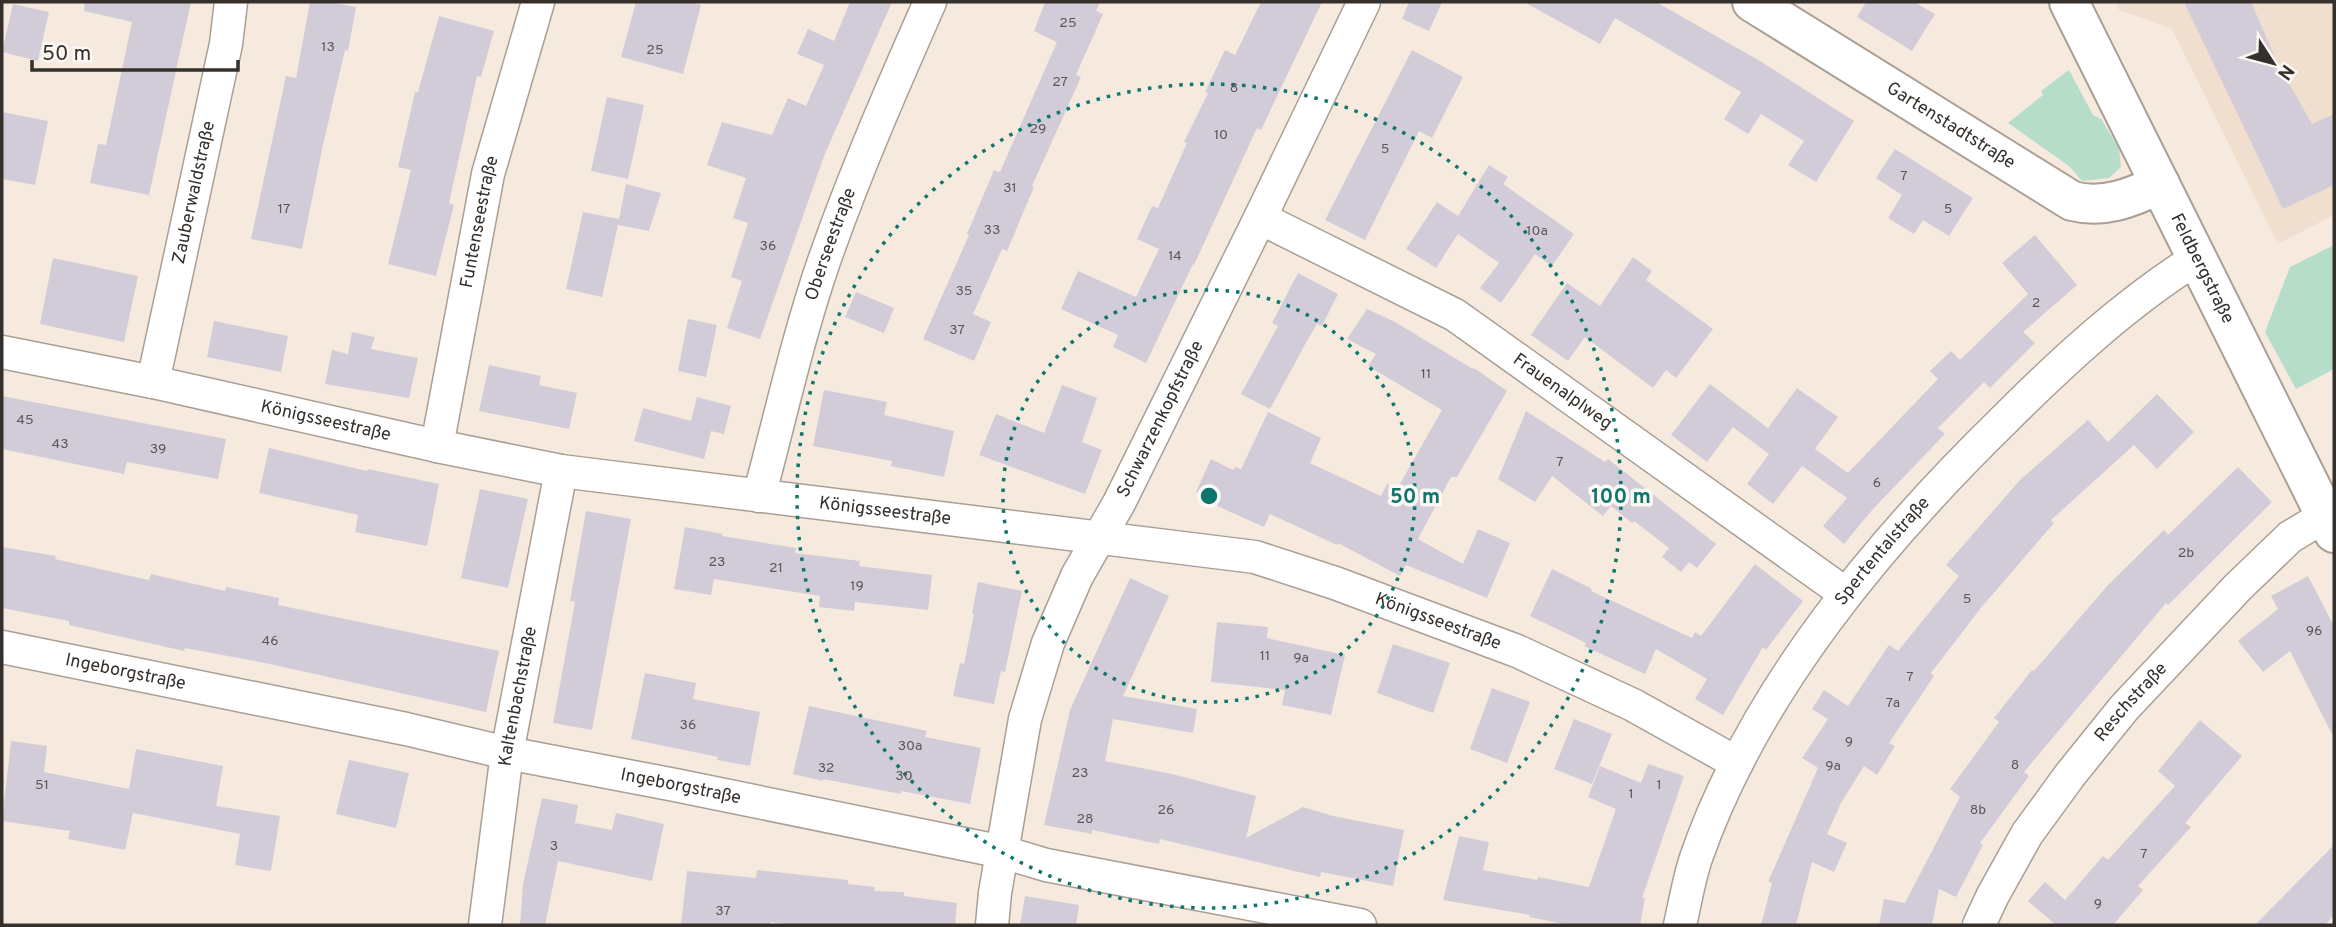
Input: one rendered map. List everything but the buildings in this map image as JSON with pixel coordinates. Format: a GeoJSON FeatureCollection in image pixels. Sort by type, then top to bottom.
{"type":"FeatureCollection","features":[{"type":"Feature","properties":{"kind":"street","name":"Zauberwaldstraße"},"geometry":{"type":"LineString","coordinates":[[153,382],[226,44],[231,2]]}},
{"type":"Feature","properties":{"kind":"street","name":"Funtenseestraße"},"geometry":{"type":"LineString","coordinates":[[437,446],[488,174],[538,2]]}},
{"type":"Feature","properties":{"kind":"street","name":"Oberseestraße"},"geometry":{"type":"LineString","coordinates":[[759,496],[824,264],[896,80],[930,2]]}},
{"type":"Feature","properties":{"kind":"street","name":"Schwarzenkopfstraße"},"geometry":{"type":"LineString","coordinates":[[992,925],[1025,719],[1044,656],[1077,576],[1119,503],[1364,2]]}},
{"type":"Feature","properties":{"kind":"street","name":"Gartenstadtstraße"},"geometry":{"type":"LineString","coordinates":[[1752,2],[2072,201],[2087,205],[2120,201],[2160,184]]}},
{"type":"Feature","properties":{"kind":"street","name":"Feldbergstraße"},"geometry":{"type":"LineString","coordinates":[[2069,2],[2330,524]]}},
{"type":"Feature","properties":{"kind":"street","name":"Frauenalplweg"},"geometry":{"type":"LineString","coordinates":[[1260,218],[1455,315],[1846,594]]}},
{"type":"Feature","properties":{"kind":"street","name":"Spertentalstraße"},"geometry":{"type":"LineString","coordinates":[[1680,925],[1695,859],[1737,763],[1790,673],[1846,594],[1968,455],[2046,378],[2160,282],[2196,259]]}},
{"type":"Feature","properties":{"kind":"street","name":"Königsseestraße"},"geometry":{"type":"LineString","coordinates":[[2,352],[561,471],[1255,556],[1517,651],[1633,705],[1737,763]]}},
{"type":"Feature","properties":{"kind":"street","name":"Kaltenbachstraße"},"geometry":{"type":"LineString","coordinates":[[485,925],[508,753],[561,471]]}},
{"type":"Feature","properties":{"kind":"street","name":"Reschstraße"},"geometry":{"type":"LineString","coordinates":[[1979,925],[2027,834],[2123,708],[2290,537],[2330,524]]}},
{"type":"Feature","properties":{"kind":"street","name":"Ingeborgstraße"},"geometry":{"type":"LineString","coordinates":[[2,647],[406,729],[508,753],[1003,852],[1046,865],[1347,924]]}},
{"type":"Feature","properties":{"kind":"shaded area"},"geometry":{"type":"Polygon","coordinates":[[[2115,2],[2334,2],[2334,215],[2278,244],[2172,29],[2119,10],[2115,2]]]}},
{"type":"Feature","properties":{"kind":"green space"},"geometry":{"type":"Polygon","coordinates":[[[2069,70],[2093,115],[2101,119],[2119,148],[2121,167],[2109,178],[2082,181],[2069,166],[2008,123],[2043,95],[2041,91],[2069,70]]]}},
{"type":"Feature","properties":{"kind":"green space"},"geometry":{"type":"Polygon","coordinates":[[[2334,245],[2334,369],[2296,389],[2265,332],[2290,267],[2334,245]]]}}]}
